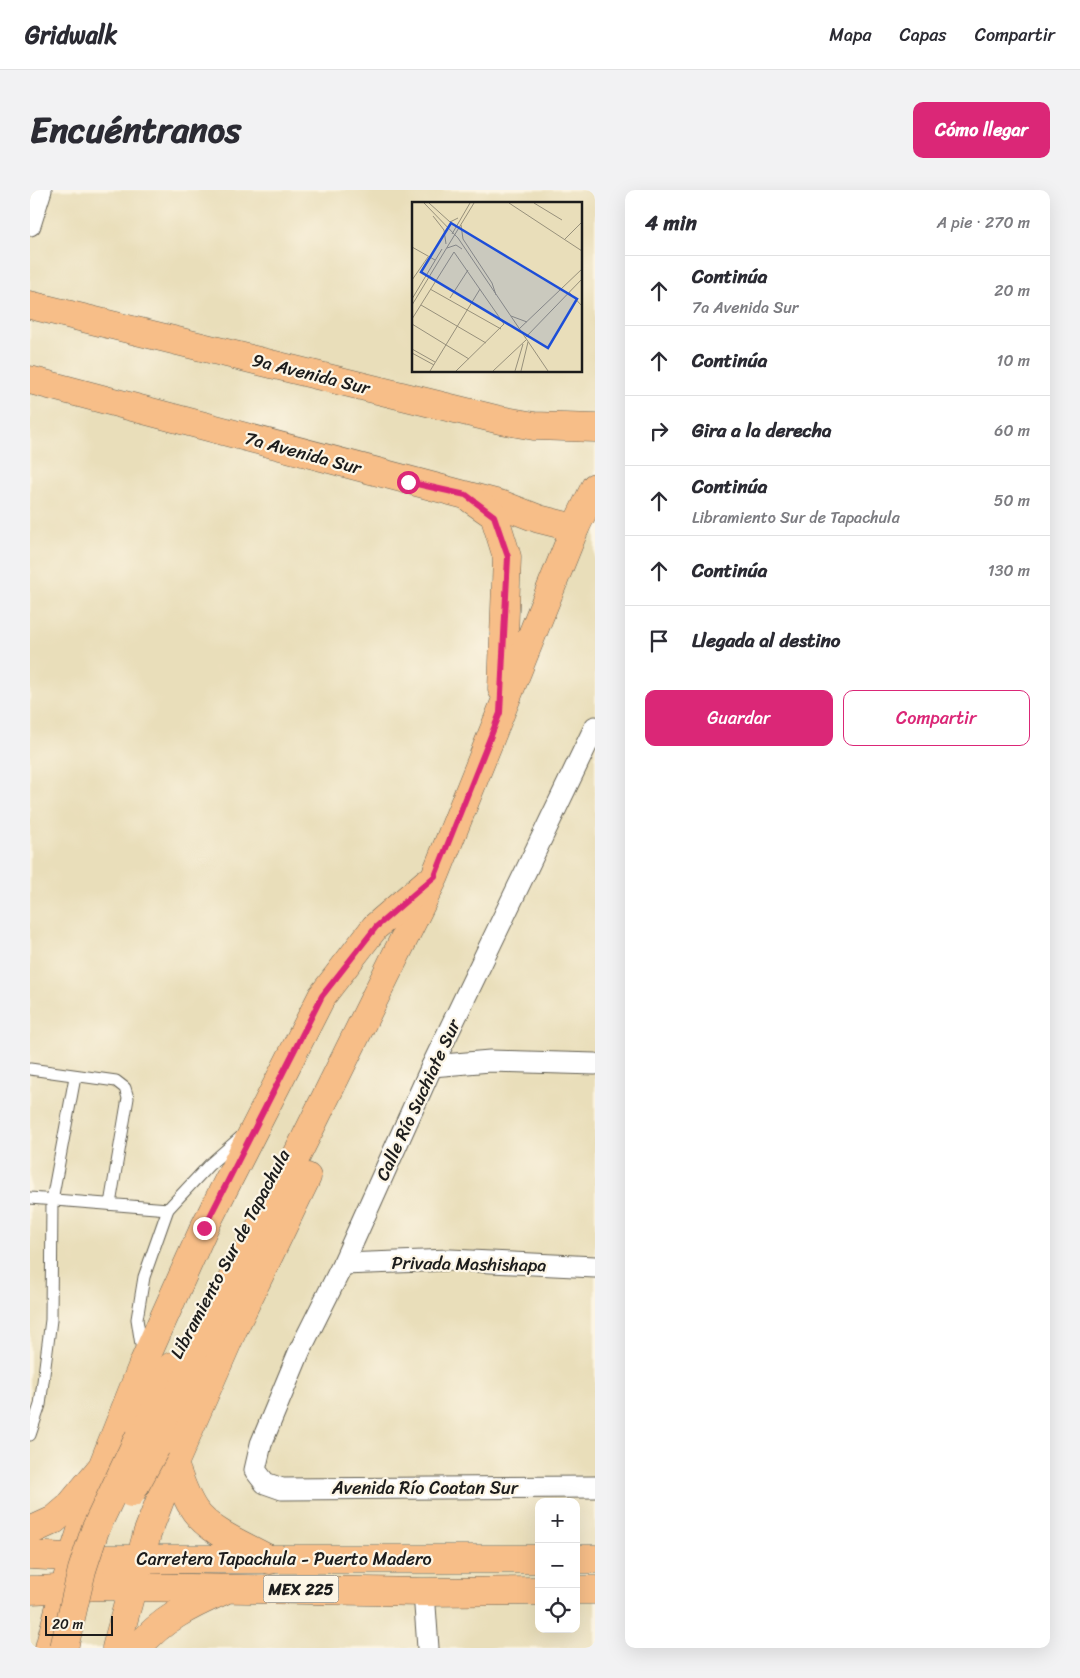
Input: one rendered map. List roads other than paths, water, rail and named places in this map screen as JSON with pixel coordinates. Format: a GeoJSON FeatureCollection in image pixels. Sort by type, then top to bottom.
{"type":"FeatureCollection","features":[{"type":"Feature","properties":{"kind":"main road","name":"9a Avenida Sur"},"geometry":{"type":"LineString","coordinates":[[30,305],[500,420],[534,426],[595,428]]}},
{"type":"Feature","properties":{"kind":"main road","name":"7a Avenida Sur"},"geometry":{"type":"LineString","coordinates":[[30,380],[503,505],[539,519],[575,528]]}},
{"type":"Feature","properties":{"kind":"main road","name":"Libramiento Sur de Tapachula"},"geometry":{"type":"LineString","coordinates":[[79,1648],[92,1592],[116,1524],[156,1450],[202,1300],[275,1168],[350,1019],[435,876],[575,528],[595,487]]}},
{"type":"Feature","properties":{"kind":"main road"},"geometry":{"type":"LineString","coordinates":[[466,495],[494,516],[508,557],[500,713]]}},
{"type":"Feature","properties":{"kind":"main road"},"geometry":{"type":"LineString","coordinates":[[49,1648],[76,1544],[102,1467],[144,1364],[204,1228],[322,996],[376,927],[435,876]]}},
{"type":"Feature","properties":{"kind":"main road"},"geometry":{"type":"LineString","coordinates":[[116,1648],[123,1594],[140,1558],[156,1450],[233,1330],[382,1016],[406,960],[435,876]]}},
{"type":"Feature","properties":{"kind":"main road"},"geometry":{"type":"LineString","coordinates":[[156,1450],[196,1511],[210,1527],[270,1560]]}},
{"type":"Feature","properties":{"kind":"main road","name":"Libramiento Sur de Tapachula"},"geometry":{"type":"LineString","coordinates":[[64,1648],[82,1570],[95,1530],[156,1450]]}},
{"type":"Feature","properties":{"kind":"main road"},"geometry":{"type":"LineString","coordinates":[[30,1532],[54,1520],[68,1508],[102,1467]]}},
{"type":"Feature","properties":{"kind":"main road"},"geometry":{"type":"LineString","coordinates":[[76,1544],[88,1565],[123,1594]]}},
{"type":"Feature","properties":{"kind":"main road","name":"Carretera Tapachula - Puerto Madero"},"geometry":{"type":"LineString","coordinates":[[30,1555],[76,1544],[102,1559],[535,1559]]}},
{"type":"Feature","properties":{"kind":"main road"},"geometry":{"type":"LineString","coordinates":[[102,1559],[123,1594]]}},
{"type":"Feature","properties":{"kind":"main road"},"geometry":{"type":"LineString","coordinates":[[580,1559],[595,1559]]}},
{"type":"Feature","properties":{"kind":"main road"},"geometry":{"type":"LineString","coordinates":[[138,1648],[148,1636],[169,1618],[196,1603],[230,1588]]}},
{"type":"Feature","properties":{"kind":"main road","name":"Carretera Tapachula - Puerto Madero"},"geometry":{"type":"LineString","coordinates":[[30,1590],[123,1594],[230,1588],[424,1592],[535,1591]]}},
{"type":"Feature","properties":{"kind":"main road"},"geometry":{"type":"LineString","coordinates":[[580,1590],[595,1590]]}},
{"type":"Feature","properties":{"kind":"street"},"geometry":{"type":"LineString","coordinates":[[30,225],[41,190]]}},
{"type":"Feature","properties":{"kind":"street","name":"Calle Río Suchiate Sur"},"geometry":{"type":"LineString","coordinates":[[259,1477],[255,1470],[260,1444],[300,1350],[343,1264],[432,1066],[595,727]]}},
{"type":"Feature","properties":{"kind":"street"},"geometry":{"type":"LineString","coordinates":[[432,1066],[490,1061],[595,1064]]}},
{"type":"Feature","properties":{"kind":"street","name":"Privada Mashishapa"},"geometry":{"type":"LineString","coordinates":[[343,1264],[450,1260],[595,1267]]}},
{"type":"Feature","properties":{"kind":"street","name":"Avenida Río Coatan Sur"},"geometry":{"type":"LineString","coordinates":[[259,1477],[265,1483],[282,1489],[595,1487]]}},
{"type":"Feature","properties":{"kind":"street"},"geometry":{"type":"LineString","coordinates":[[424,1592],[428,1648]]}},
{"type":"Feature","properties":{"kind":"lane"},"geometry":{"type":"LineString","coordinates":[[30,1070],[116,1081],[124,1088],[128,1098],[110,1204]]}},
{"type":"Feature","properties":{"kind":"lane"},"geometry":{"type":"LineString","coordinates":[[30,1435],[40,1405],[51,1320],[52,1200],[76,1077]]}},
{"type":"Feature","properties":{"kind":"lane"},"geometry":{"type":"LineString","coordinates":[[144,1364],[137,1319],[142,1286],[168,1210],[209,1165],[259,1122]]}},
{"type":"Feature","properties":{"kind":"lane"},"geometry":{"type":"LineString","coordinates":[[30,1198],[168,1210]]}}]}
